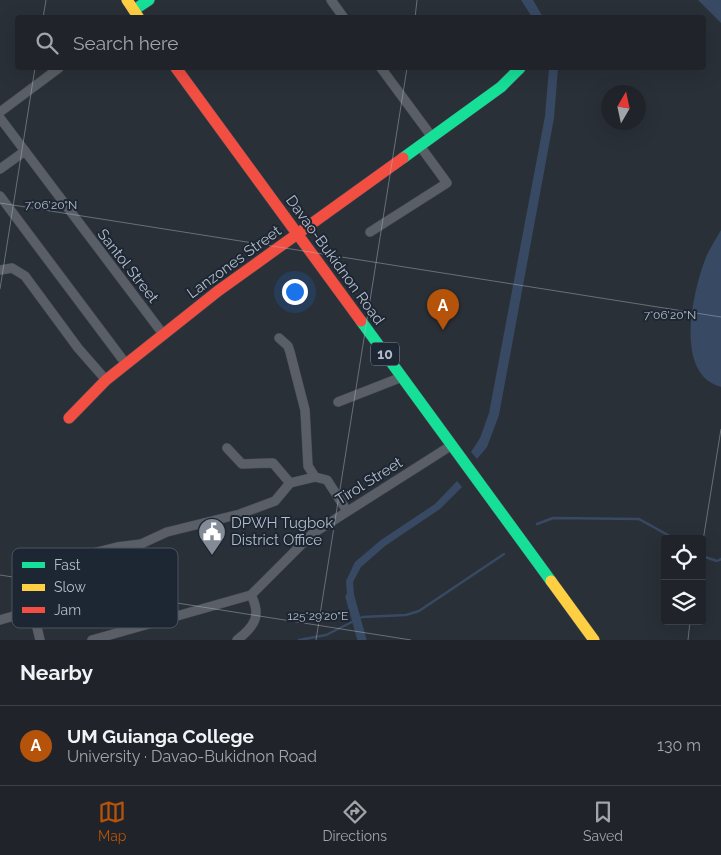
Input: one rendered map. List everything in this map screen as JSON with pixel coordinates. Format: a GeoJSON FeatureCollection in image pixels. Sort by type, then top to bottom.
{"type":"FeatureCollection","features":[{"type":"Feature","properties":{"kind":"main road"},"geometry":{"type":"LineString","coordinates":[[127,0],[133,15],[148,0]]}},
{"type":"Feature","properties":{"kind":"main road","name":"Davao-Bukidnon Road"},"geometry":{"type":"LineString","coordinates":[[177,70],[594,640]]}},
{"type":"Feature","properties":{"kind":"main road","name":"Lanzones Street"},"geometry":{"type":"LineString","coordinates":[[69,418],[90,393],[218,291],[501,87],[518,70]]}},
{"type":"Feature","properties":{"kind":"street"},"geometry":{"type":"LineString","coordinates":[[331,0],[342,15]]}},
{"type":"Feature","properties":{"kind":"street"},"geometry":{"type":"LineString","coordinates":[[0,112],[56,70]]}},
{"type":"Feature","properties":{"kind":"street"},"geometry":{"type":"LineString","coordinates":[[382,70],[432,137]]}},
{"type":"Feature","properties":{"kind":"street","name":"Santol Street"},"geometry":{"type":"LineString","coordinates":[[0,118],[163,334]]}},
{"type":"Feature","properties":{"kind":"street"},"geometry":{"type":"LineString","coordinates":[[370,232],[448,183],[420,146]]}},
{"type":"Feature","properties":{"kind":"street"},"geometry":{"type":"LineString","coordinates":[[0,169],[25,151]]}},
{"type":"Feature","properties":{"kind":"street"},"geometry":{"type":"LineString","coordinates":[[0,196],[126,364]]}},
{"type":"Feature","properties":{"kind":"street"},"geometry":{"type":"LineString","coordinates":[[0,270],[12,268],[25,276],[78,348],[106,380]]}},
{"type":"Feature","properties":{"kind":"street"},"geometry":{"type":"LineString","coordinates":[[279,338],[288,346],[305,410],[308,466],[316,477],[331,484],[347,511]]}},
{"type":"Feature","properties":{"kind":"street"},"geometry":{"type":"LineString","coordinates":[[338,402],[402,377]]}},
{"type":"Feature","properties":{"kind":"street","name":"Tirol Street"},"geometry":{"type":"LineString","coordinates":[[178,616],[251,595],[304,541],[347,511],[452,446]]}},
{"type":"Feature","properties":{"kind":"street"},"geometry":{"type":"LineString","coordinates":[[227,448],[242,464],[274,463],[283,477],[290,483]]}},
{"type":"Feature","properties":{"kind":"street"},"geometry":{"type":"LineString","coordinates":[[113,548],[142,544],[167,532],[240,514],[276,501],[290,483],[316,477]]}},
{"type":"Feature","properties":{"kind":"street"},"geometry":{"type":"LineString","coordinates":[[237,640],[249,631],[256,620],[256,607],[251,595]]}},
{"type":"Feature","properties":{"kind":"street","name":"Tirol Street"},"geometry":{"type":"LineString","coordinates":[[92,640],[134,628]]}},
{"type":"Feature","properties":{"kind":"water"},"geometry":{"type":"Polygon","coordinates":[[[521,0],[533,0],[542,15],[531,15],[521,0]]]}},
{"type":"Feature","properties":{"kind":"water"},"geometry":{"type":"Polygon","coordinates":[[[698,0],[721,0],[721,23],[698,0]]]}},
{"type":"Feature","properties":{"kind":"water"},"geometry":{"type":"Polygon","coordinates":[[[549,70],[558,70],[554,118],[499,415],[487,447],[477,459],[471,452],[480,438],[489,413],[545,116],[549,70]]]}},
{"type":"Feature","properties":{"kind":"water"},"geometry":{"type":"Polygon","coordinates":[[[721,230],[721,387],[706,379],[697,366],[692,349],[691,330],[692,310],[701,272],[721,230]]]}},
{"type":"Feature","properties":{"kind":"water"},"geometry":{"type":"Polygon","coordinates":[[[457,481],[462,487],[440,509],[385,546],[361,567],[353,582],[355,606],[348,608],[346,581],[355,562],[381,540],[435,504],[457,481]]]}},
{"type":"Feature","properties":{"kind":"waterway"},"geometry":{"type":"LineString","coordinates":[[537,524],[553,518],[639,519],[668,535]]}},
{"type":"Feature","properties":{"kind":"waterway"},"geometry":{"type":"LineString","coordinates":[[299,640],[326,635],[362,617],[406,615],[419,611],[504,554]]}},
{"type":"Feature","properties":{"kind":"waterway"},"geometry":{"type":"LineString","coordinates":[[706,557],[717,561],[721,559]]}},
{"type":"Feature","properties":{"kind":"waterway"},"geometry":{"type":"LineString","coordinates":[[350,597],[362,640]]}},
{"type":"Feature","properties":{"kind":"traffic: fast"},"geometry":{"type":"LineString","coordinates":[[134,10],[149,0]]}},
{"type":"Feature","properties":{"kind":"traffic: fast"},"geometry":{"type":"LineString","coordinates":[[403,158],[501,87],[518,70]]}},
{"type":"Feature","properties":{"kind":"traffic: fast"},"geometry":{"type":"LineString","coordinates":[[361,321],[551,581]]}},
{"type":"Feature","properties":{"kind":"traffic: slow"},"geometry":{"type":"LineString","coordinates":[[127,0],[137,15]]}},
{"type":"Feature","properties":{"kind":"traffic: slow"},"geometry":{"type":"LineString","coordinates":[[551,581],[594,640]]}},
{"type":"Feature","properties":{"kind":"traffic: jam"},"geometry":{"type":"LineString","coordinates":[[177,70],[361,321]]}},
{"type":"Feature","properties":{"kind":"traffic: jam"},"geometry":{"type":"LineString","coordinates":[[69,418],[106,380],[218,291],[403,158]]}},
{"type":"Feature","properties":{"kind":"place","name":"UM Guianga College"},"geometry":{"type":"Point","coordinates":[443,330]}},
{"type":"Feature","properties":{"kind":"place","name":"DPWH Tugbok District Office"},"geometry":{"type":"Point","coordinates":[212,556]}}]}
